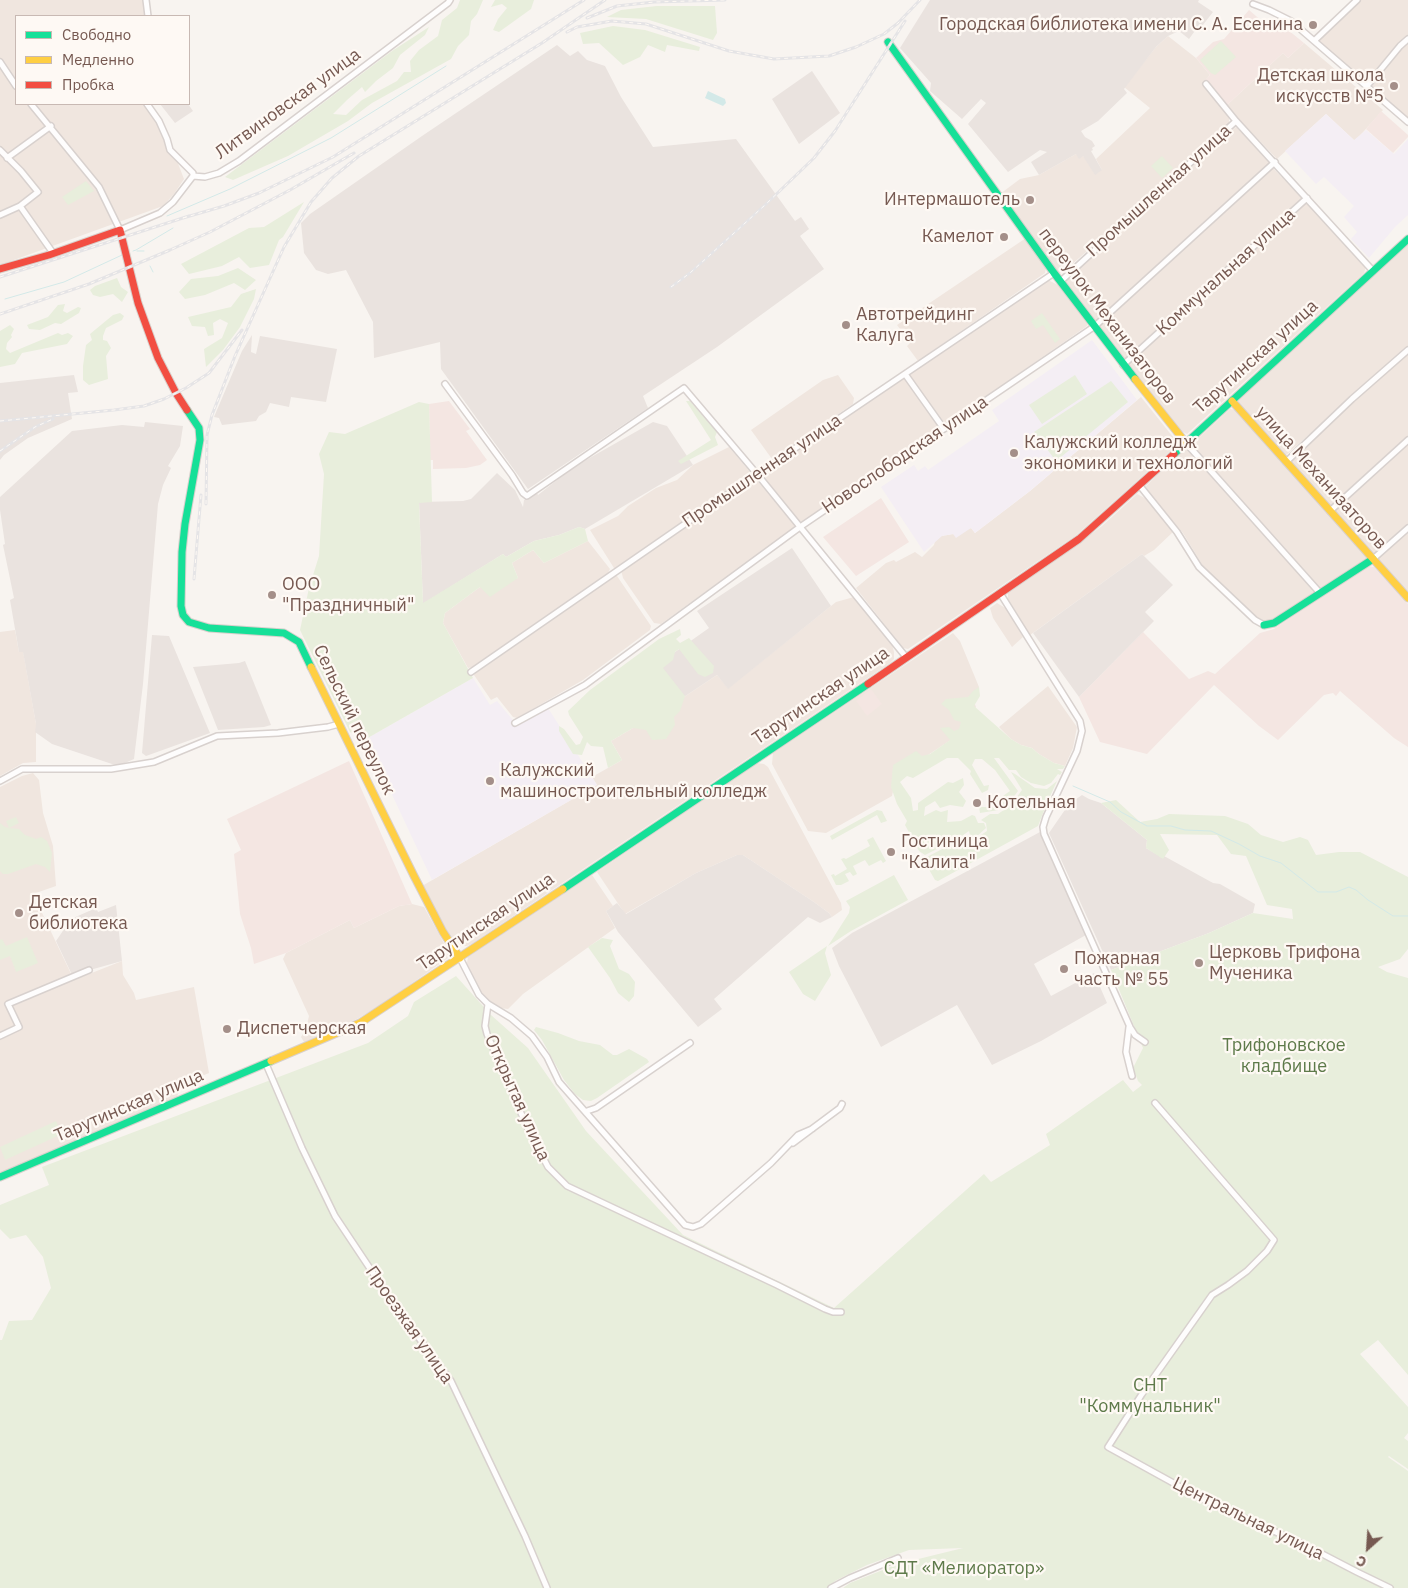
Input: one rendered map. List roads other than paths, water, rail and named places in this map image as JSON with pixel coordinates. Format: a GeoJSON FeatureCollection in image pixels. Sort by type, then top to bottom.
{"type":"FeatureCollection","features":[{"type":"Feature","properties":{"kind":"street"},"geometry":{"type":"LineString","coordinates":[[146,0],[148,15]]}},
{"type":"Feature","properties":{"kind":"street","name":"Литвиновская улица"},"geometry":{"type":"LineString","coordinates":[[193,176],[205,177],[219,173],[239,161],[450,0]]}},
{"type":"Feature","properties":{"kind":"street"},"geometry":{"type":"LineString","coordinates":[[1315,40],[1357,0]]}},
{"type":"Feature","properties":{"kind":"street"},"geometry":{"type":"LineString","coordinates":[[1253,4],[1291,21],[1408,122]]}},
{"type":"Feature","properties":{"kind":"street"},"geometry":{"type":"LineString","coordinates":[[1367,86],[1408,39]]}},
{"type":"Feature","properties":{"kind":"street","name":"переулок Механизаторов"},"geometry":{"type":"LineString","coordinates":[[888,42],[1054,273],[1123,365],[1186,443],[1320,593]]}},
{"type":"Feature","properties":{"kind":"street"},"geometry":{"type":"LineString","coordinates":[[0,62],[15,84]]}},
{"type":"Feature","properties":{"kind":"street"},"geometry":{"type":"LineString","coordinates":[[1206,84],[1236,121],[1373,271]]}},
{"type":"Feature","properties":{"kind":"street"},"geometry":{"type":"LineString","coordinates":[[32,105],[99,187],[120,230]]}},
{"type":"Feature","properties":{"kind":"street"},"geometry":{"type":"LineString","coordinates":[[0,270],[53,254],[120,230],[160,213],[173,202],[193,176],[193,173],[170,150],[159,121],[148,105]]}},
{"type":"Feature","properties":{"kind":"street","name":"Промышленная улица"},"geometry":{"type":"LineString","coordinates":[[1060,281],[1236,121]]}},
{"type":"Feature","properties":{"kind":"street"},"geometry":{"type":"LineString","coordinates":[[7,158],[51,126]]}},
{"type":"Feature","properties":{"kind":"street"},"geometry":{"type":"LineString","coordinates":[[0,150],[38,192],[20,206],[0,215]]}},
{"type":"Feature","properties":{"kind":"street","name":"Новослободская улица"},"geometry":{"type":"LineString","coordinates":[[515,723],[585,685],[800,527],[1095,326],[1275,162]]}},
{"type":"Feature","properties":{"kind":"street","name":"Коммунальная улица"},"geometry":{"type":"LineString","coordinates":[[1123,365],[1307,198]]}},
{"type":"Feature","properties":{"kind":"street"},"geometry":{"type":"LineString","coordinates":[[20,206],[53,254]]}},
{"type":"Feature","properties":{"kind":"street","name":"Сельский переулок"},"geometry":{"type":"LineString","coordinates":[[120,230],[138,304],[158,358],[176,393],[199,428],[200,440],[182,552],[181,606],[183,615],[190,622],[209,628],[284,633],[293,636],[299,642],[414,876],[460,958]]}},
{"type":"Feature","properties":{"kind":"street","name":"Тарутинская улица"},"geometry":{"type":"LineString","coordinates":[[0,1177],[360,1023],[460,958],[825,713],[1079,539],[1140,486],[1408,238]]}},
{"type":"Feature","properties":{"kind":"street","name":"Промышленная улица"},"geometry":{"type":"LineString","coordinates":[[471,672],[1054,273]]}},
{"type":"Feature","properties":{"kind":"street"},"geometry":{"type":"LineString","coordinates":[[1286,462],[1352,399],[1408,350]]}},
{"type":"Feature","properties":{"kind":"street"},"geometry":{"type":"LineString","coordinates":[[905,374],[944,429]]}},
{"type":"Feature","properties":{"kind":"street"},"geometry":{"type":"LineString","coordinates":[[444,384],[512,474],[523,494],[528,496],[684,388],[758,474],[906,657]]}},
{"type":"Feature","properties":{"kind":"street","name":"улица Механизаторов"},"geometry":{"type":"LineString","coordinates":[[1232,401],[1408,598]]}},
{"type":"Feature","properties":{"kind":"street"},"geometry":{"type":"LineString","coordinates":[[1330,511],[1408,440]]}},
{"type":"Feature","properties":{"kind":"street"},"geometry":{"type":"LineString","coordinates":[[1140,486],[1178,532],[1199,567],[1255,620],[1264,625],[1274,623],[1372,559],[1408,528]]}},
{"type":"Feature","properties":{"kind":"street"},"geometry":{"type":"LineString","coordinates":[[1000,593],[1080,722],[1082,731],[1077,751],[1046,817],[1043,827],[1044,834],[1130,1027],[1135,1035],[1145,1042]]}},
{"type":"Feature","properties":{"kind":"street"},"geometry":{"type":"LineString","coordinates":[[0,781],[22,770],[112,769],[154,762],[217,736],[278,733],[339,724]]}},
{"type":"Feature","properties":{"kind":"street"},"geometry":{"type":"LineString","coordinates":[[460,958],[480,995],[488,1004],[511,1018],[532,1036],[547,1057],[559,1082],[580,1106],[587,1111],[628,1162],[685,1225],[692,1227],[701,1224],[771,1163],[798,1135],[812,1129],[840,1108],[842,1104]]}},
{"type":"Feature","properties":{"kind":"street"},"geometry":{"type":"LineString","coordinates":[[0,1036],[19,1028],[8,1004],[89,970]]}},
{"type":"Feature","properties":{"kind":"street","name":"Открытая улица"},"geometry":{"type":"LineString","coordinates":[[488,1004],[485,1026],[490,1043],[548,1167],[567,1186],[825,1309],[841,1312]]}},
{"type":"Feature","properties":{"kind":"street"},"geometry":{"type":"LineString","coordinates":[[1130,1027],[1126,1052],[1132,1076]]}},
{"type":"Feature","properties":{"kind":"street"},"geometry":{"type":"LineString","coordinates":[[587,1111],[596,1108],[690,1043]]}},
{"type":"Feature","properties":{"kind":"street","name":"Проезжая улица"},"geometry":{"type":"LineString","coordinates":[[266,1064],[302,1148],[335,1216],[395,1306],[451,1381],[525,1536],[547,1588]]}},
{"type":"Feature","properties":{"kind":"street","name":"Центральная улица"},"geometry":{"type":"LineString","coordinates":[[1155,1103],[1274,1240],[1267,1251],[1247,1270],[1228,1285],[1212,1294],[1142,1394],[1108,1447],[1206,1500],[1304,1545],[1390,1588]]}},
{"type":"Feature","properties":{"kind":"street"},"geometry":{"type":"LineString","coordinates":[[831,1588],[898,1558]]}},
{"type":"Feature","properties":{"kind":"waterway"},"geometry":{"type":"LineString","coordinates":[[167,216],[230,189],[331,138],[446,66]]}},
{"type":"Feature","properties":{"kind":"waterway"},"geometry":{"type":"LineString","coordinates":[[133,251],[173,228]]}},
{"type":"Feature","properties":{"kind":"waterway"},"geometry":{"type":"LineString","coordinates":[[137,251],[144,251]]}},
{"type":"Feature","properties":{"kind":"waterway"},"geometry":{"type":"LineString","coordinates":[[5,299],[64,282],[122,255]]}},
{"type":"Feature","properties":{"kind":"waterway"},"geometry":{"type":"LineString","coordinates":[[150,266],[153,272]]}},
{"type":"Feature","properties":{"kind":"waterway"},"geometry":{"type":"LineString","coordinates":[[1073,786],[1110,802],[1121,812],[1147,826],[1171,826],[1185,830],[1211,831],[1260,856],[1281,863],[1318,892],[1336,892],[1349,887],[1393,916],[1408,916]]}},
{"type":"Feature","properties":{"kind":"railway"},"geometry":{"type":"LineString","coordinates":[[183,218],[259,193],[333,157],[584,0]]}},
{"type":"Feature","properties":{"kind":"railway"},"geometry":{"type":"LineString","coordinates":[[206,504],[207,435],[212,415],[235,356],[284,247],[311,202],[332,178],[359,156],[542,43],[605,0]]}},
{"type":"Feature","properties":{"kind":"railway"},"geometry":{"type":"LineString","coordinates":[[587,18],[617,6],[654,2],[725,0]]}},
{"type":"Feature","properties":{"kind":"railway"},"geometry":{"type":"LineString","coordinates":[[567,32],[577,27],[612,21],[646,24],[729,51],[774,59],[829,56],[856,47],[884,34],[898,23],[920,0]]}},
{"type":"Feature","properties":{"kind":"railway"},"geometry":{"type":"LineString","coordinates":[[671,287],[690,273],[814,158],[835,131],[905,21]]}},
{"type":"Feature","properties":{"kind":"railway"},"geometry":{"type":"LineString","coordinates":[[0,314],[89,284],[210,232],[290,190],[354,153]]}},
{"type":"Feature","properties":{"kind":"railway"},"geometry":{"type":"LineString","coordinates":[[0,277],[189,216]]}},
{"type":"Feature","properties":{"kind":"railway"},"geometry":{"type":"LineString","coordinates":[[0,421],[144,406],[164,399],[209,373],[242,330]]}},
{"type":"Feature","properties":{"kind":"railway"},"geometry":{"type":"LineString","coordinates":[[0,451],[35,427],[53,419]]}},
{"type":"Feature","properties":{"kind":"railway"},"geometry":{"type":"LineString","coordinates":[[194,579],[201,495]]}},
{"type":"Feature","properties":{"kind":"place","name":"Городская библиотека имени С. А. Есенина"},"geometry":{"type":"Point","coordinates":[1313,25]}},
{"type":"Feature","properties":{"kind":"place","name":"Детская школа искусств №5"},"geometry":{"type":"Point","coordinates":[1394,86]}},
{"type":"Feature","properties":{"kind":"place","name":"Интермашотель"},"geometry":{"type":"Point","coordinates":[1030,200]}},
{"type":"Feature","properties":{"kind":"place","name":"Камелот"},"geometry":{"type":"Point","coordinates":[1004,237]}},
{"type":"Feature","properties":{"kind":"place","name":"Автотрейдинг Калуга"},"geometry":{"type":"Point","coordinates":[846,325]}},
{"type":"Feature","properties":{"kind":"place","name":"Калужский колледж экономики и технологий"},"geometry":{"type":"Point","coordinates":[1014,453]}},
{"type":"Feature","properties":{"kind":"place","name":"ООО \"Праздничный\""},"geometry":{"type":"Point","coordinates":[272,595]}},
{"type":"Feature","properties":{"kind":"place","name":"Калужский машиностроительный колледж"},"geometry":{"type":"Point","coordinates":[490,781]}},
{"type":"Feature","properties":{"kind":"place","name":"Котельная"},"geometry":{"type":"Point","coordinates":[977,803]}},
{"type":"Feature","properties":{"kind":"place","name":"Гостиница \"Калита\""},"geometry":{"type":"Point","coordinates":[891,852]}},
{"type":"Feature","properties":{"kind":"place","name":"Детская библиотека"},"geometry":{"type":"Point","coordinates":[19,913]}},
{"type":"Feature","properties":{"kind":"place","name":"Церковь Трифона Мученика"},"geometry":{"type":"Point","coordinates":[1199,963]}},
{"type":"Feature","properties":{"kind":"place","name":"Пожарная часть № 55"},"geometry":{"type":"Point","coordinates":[1064,969]}},
{"type":"Feature","properties":{"kind":"place","name":"Диспетчерская"},"geometry":{"type":"Point","coordinates":[227,1029]}},
{"type":"Feature","properties":{"kind":"park label","name":"Трифоновское кладбище"},"geometry":{"type":"Point","coordinates":[1284,1056]}},
{"type":"Feature","properties":{"kind":"park label","name":"СНТ \"Коммунальник\""},"geometry":{"type":"Point","coordinates":[1150,1396]}},
{"type":"Feature","properties":{"kind":"park label","name":"СДТ «Мелиоратор»"},"geometry":{"type":"Point","coordinates":[964,1569]}}]}
